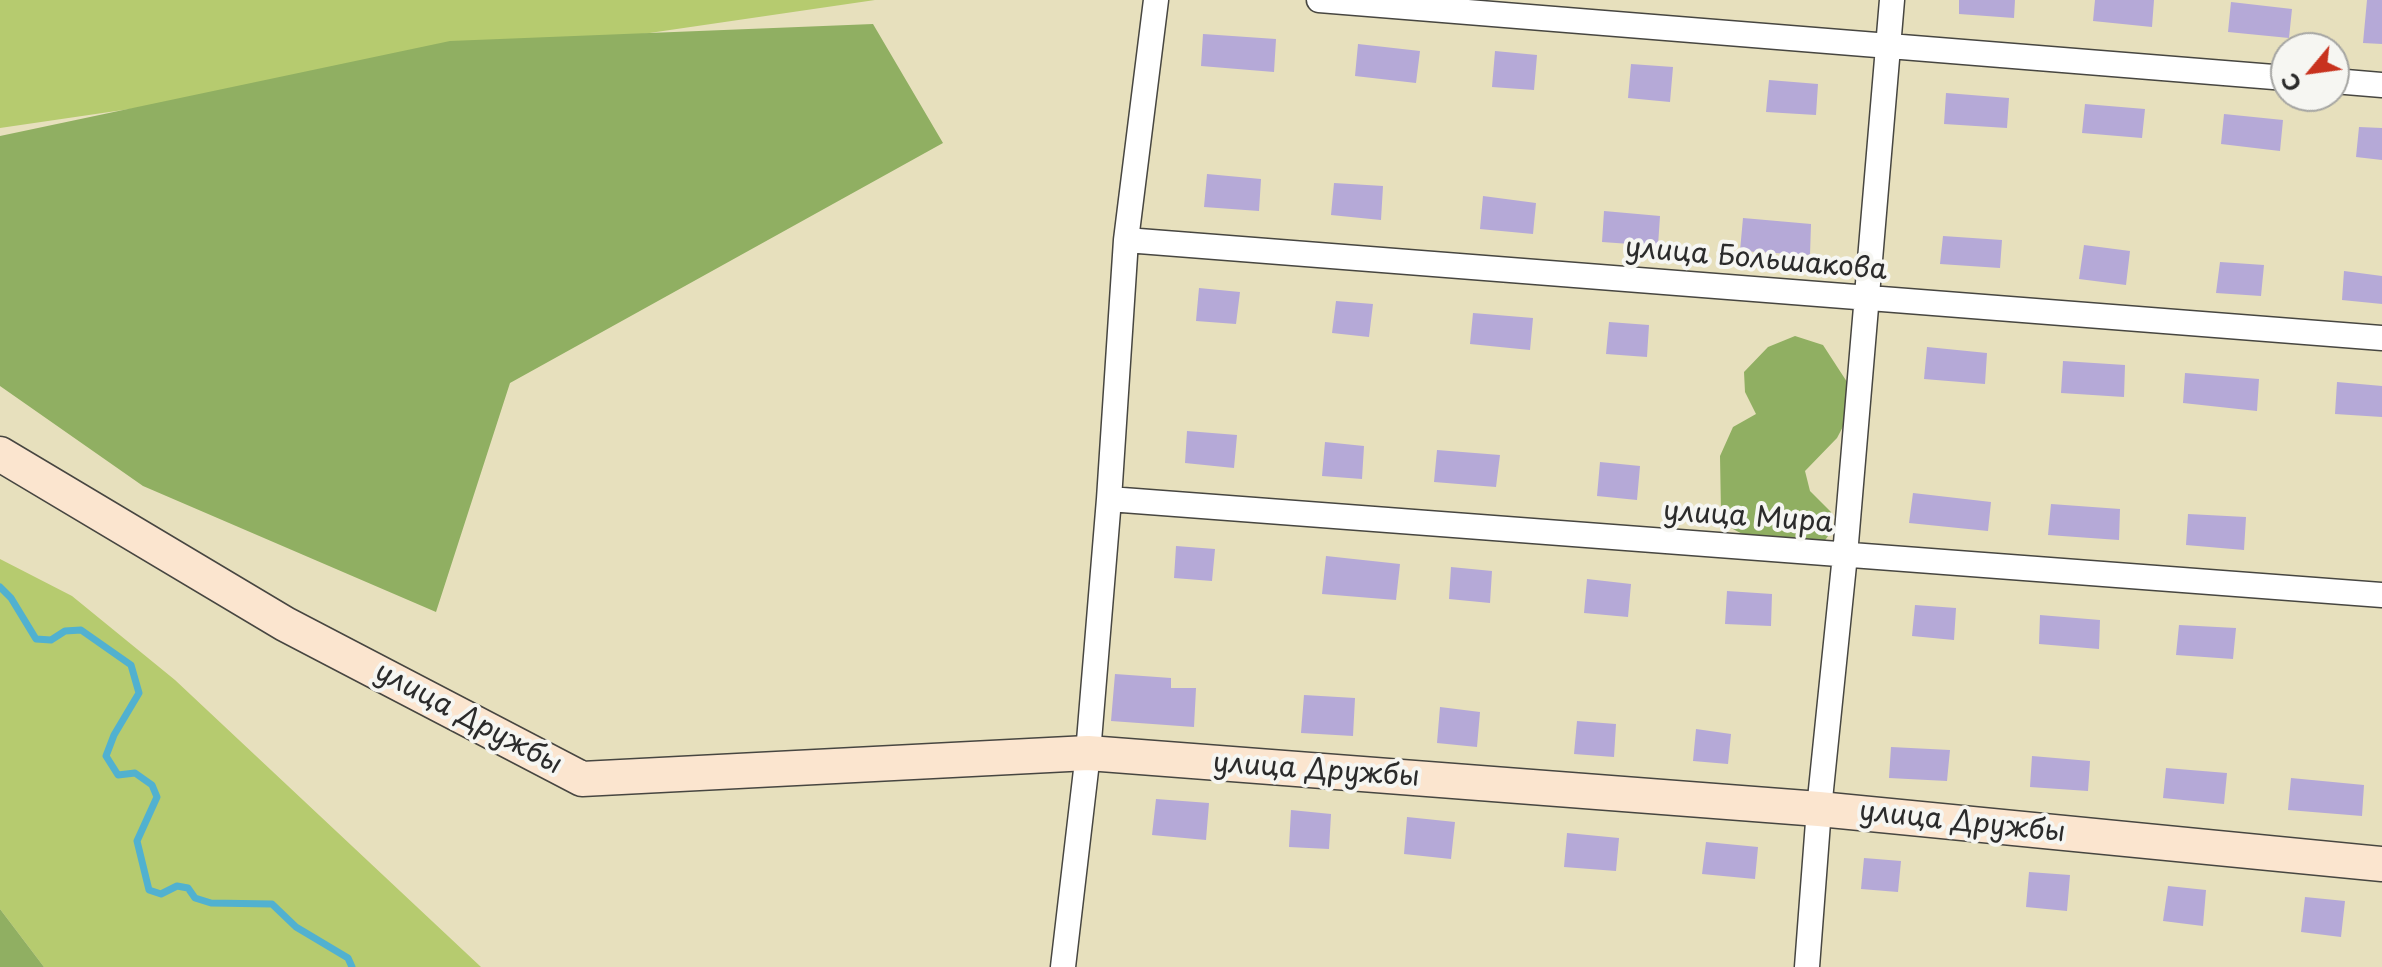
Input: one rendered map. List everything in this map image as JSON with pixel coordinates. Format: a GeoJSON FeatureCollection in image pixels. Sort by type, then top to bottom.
{"type":"FeatureCollection","features":[{"type":"Feature","properties":{"kind":"street"},"geometry":{"type":"LineString","coordinates":[[1063,967],[1088,753],[1126,240],[1156,0]]}},
{"type":"Feature","properties":{"kind":"street"},"geometry":{"type":"LineString","coordinates":[[1319,0],[2270,77]]}},
{"type":"Feature","properties":{"kind":"street"},"geometry":{"type":"LineString","coordinates":[[1807,967],[1892,0]]}},
{"type":"Feature","properties":{"kind":"street"},"geometry":{"type":"LineString","coordinates":[[2350,82],[2382,85]]}},
{"type":"Feature","properties":{"kind":"street","name":"улица Большакова"},"geometry":{"type":"LineString","coordinates":[[1126,240],[2382,338]]}},
{"type":"Feature","properties":{"kind":"street","name":"улица Дружбы"},"geometry":{"type":"LineString","coordinates":[[0,454],[285,624],[582,779],[1088,753],[1819,809],[2382,864]]}},
{"type":"Feature","properties":{"kind":"street","name":"улица Мира"},"geometry":{"type":"LineString","coordinates":[[1109,499],[2382,595]]}},
{"type":"Feature","properties":{"kind":"green space"},"geometry":{"type":"Polygon","coordinates":[[[0,0],[875,0],[0,128],[0,0]]]}},
{"type":"Feature","properties":{"kind":"green space"},"geometry":{"type":"Polygon","coordinates":[[[873,24],[943,143],[510,383],[436,612],[143,486],[0,386],[0,136],[450,41],[873,24]]]}},
{"type":"Feature","properties":{"kind":"green space"},"geometry":{"type":"Polygon","coordinates":[[[1795,336],[1823,345],[1849,385],[1847,419],[1837,438],[1805,471],[1810,491],[1831,512],[1831,532],[1823,543],[1750,538],[1731,528],[1721,513],[1720,456],[1733,427],[1756,414],[1745,392],[1744,372],[1768,347],[1795,336]]]}},
{"type":"Feature","properties":{"kind":"green space"},"geometry":{"type":"Polygon","coordinates":[[[0,559],[72,596],[175,680],[481,967],[44,967],[0,909],[0,559]]]}},
{"type":"Feature","properties":{"kind":"green space"},"geometry":{"type":"Polygon","coordinates":[[[0,909],[44,967],[0,967],[0,909]]]}},
{"type":"Feature","properties":{"kind":"building"},"geometry":{"type":"Polygon","coordinates":[[[1959,0],[2015,0],[2014,18],[1959,14],[1959,0]]]}},
{"type":"Feature","properties":{"kind":"building"},"geometry":{"type":"Polygon","coordinates":[[[2095,0],[2154,0],[2152,27],[2093,21],[2095,0]]]}},
{"type":"Feature","properties":{"kind":"building"},"geometry":{"type":"Polygon","coordinates":[[[2367,0],[2382,0],[2382,44],[2363,43],[2367,0]]]}},
{"type":"Feature","properties":{"kind":"building"},"geometry":{"type":"Polygon","coordinates":[[[2231,2],[2292,9],[2290,32],[2270,32],[2270,36],[2228,32],[2231,2]]]}},
{"type":"Feature","properties":{"kind":"building"},"geometry":{"type":"Polygon","coordinates":[[[1203,34],[1276,39],[1274,72],[1201,66],[1203,34]]]}},
{"type":"Feature","properties":{"kind":"building"},"geometry":{"type":"Polygon","coordinates":[[[1358,44],[1420,51],[1416,83],[1355,76],[1358,44]]]}},
{"type":"Feature","properties":{"kind":"building"},"geometry":{"type":"Polygon","coordinates":[[[1495,51],[1537,55],[1534,90],[1492,87],[1495,51]]]}},
{"type":"Feature","properties":{"kind":"building"},"geometry":{"type":"Polygon","coordinates":[[[1631,64],[1673,67],[1670,102],[1628,98],[1631,64]]]}},
{"type":"Feature","properties":{"kind":"building"},"geometry":{"type":"Polygon","coordinates":[[[1769,80],[1818,84],[1816,115],[1766,112],[1769,80]]]}},
{"type":"Feature","properties":{"kind":"building"},"geometry":{"type":"Polygon","coordinates":[[[1946,93],[2009,98],[2007,128],[1944,124],[1946,93]]]}},
{"type":"Feature","properties":{"kind":"building"},"geometry":{"type":"Polygon","coordinates":[[[2085,104],[2145,109],[2142,138],[2082,133],[2085,104]]]}},
{"type":"Feature","properties":{"kind":"building"},"geometry":{"type":"Polygon","coordinates":[[[2224,114],[2283,120],[2280,151],[2221,144],[2224,114]]]}},
{"type":"Feature","properties":{"kind":"building"},"geometry":{"type":"Polygon","coordinates":[[[2359,127],[2382,128],[2382,160],[2356,157],[2359,127]]]}},
{"type":"Feature","properties":{"kind":"building"},"geometry":{"type":"Polygon","coordinates":[[[1207,174],[1261,179],[1259,211],[1204,207],[1207,174]]]}},
{"type":"Feature","properties":{"kind":"building"},"geometry":{"type":"Polygon","coordinates":[[[1334,183],[1383,186],[1381,220],[1331,215],[1334,183]]]}},
{"type":"Feature","properties":{"kind":"building"},"geometry":{"type":"Polygon","coordinates":[[[1483,196],[1536,203],[1533,234],[1480,229],[1483,196]]]}},
{"type":"Feature","properties":{"kind":"building"},"geometry":{"type":"Polygon","coordinates":[[[1604,211],[1660,216],[1658,246],[1602,242],[1604,211]]]}},
{"type":"Feature","properties":{"kind":"building"},"geometry":{"type":"Polygon","coordinates":[[[1743,218],[1811,224],[1810,255],[1740,251],[1743,218]]]}},
{"type":"Feature","properties":{"kind":"building"},"geometry":{"type":"Polygon","coordinates":[[[1943,236],[2002,240],[2000,268],[1940,264],[1943,236]]]}},
{"type":"Feature","properties":{"kind":"building"},"geometry":{"type":"Polygon","coordinates":[[[2084,245],[2130,251],[2126,285],[2079,279],[2084,245]]]}},
{"type":"Feature","properties":{"kind":"building"},"geometry":{"type":"Polygon","coordinates":[[[2220,262],[2264,265],[2261,296],[2216,293],[2220,262]]]}},
{"type":"Feature","properties":{"kind":"building"},"geometry":{"type":"Polygon","coordinates":[[[2344,271],[2382,276],[2382,304],[2342,300],[2344,271]]]}},
{"type":"Feature","properties":{"kind":"building"},"geometry":{"type":"Polygon","coordinates":[[[1199,288],[1240,292],[1236,324],[1196,321],[1199,288]]]}},
{"type":"Feature","properties":{"kind":"building"},"geometry":{"type":"Polygon","coordinates":[[[1336,301],[1373,304],[1369,337],[1332,333],[1336,301]]]}},
{"type":"Feature","properties":{"kind":"building"},"geometry":{"type":"Polygon","coordinates":[[[1473,313],[1533,318],[1530,350],[1470,344],[1473,313]]]}},
{"type":"Feature","properties":{"kind":"building"},"geometry":{"type":"Polygon","coordinates":[[[1609,322],[1649,325],[1647,357],[1606,354],[1609,322]]]}},
{"type":"Feature","properties":{"kind":"building"},"geometry":{"type":"Polygon","coordinates":[[[1927,347],[1987,353],[1985,384],[1924,379],[1927,347]]]}},
{"type":"Feature","properties":{"kind":"building"},"geometry":{"type":"Polygon","coordinates":[[[2063,361],[2125,365],[2124,397],[2061,393],[2063,361]]]}},
{"type":"Feature","properties":{"kind":"building"},"geometry":{"type":"Polygon","coordinates":[[[2185,373],[2259,379],[2257,411],[2183,403],[2185,373]]]}},
{"type":"Feature","properties":{"kind":"building"},"geometry":{"type":"Polygon","coordinates":[[[2337,382],[2382,386],[2382,417],[2335,414],[2337,382]]]}},
{"type":"Feature","properties":{"kind":"building"},"geometry":{"type":"Polygon","coordinates":[[[1187,431],[1237,435],[1234,468],[1185,463],[1187,431]]]}},
{"type":"Feature","properties":{"kind":"building"},"geometry":{"type":"Polygon","coordinates":[[[1325,442],[1364,446],[1362,479],[1322,476],[1325,442]]]}},
{"type":"Feature","properties":{"kind":"building"},"geometry":{"type":"Polygon","coordinates":[[[1437,450],[1500,455],[1496,487],[1434,482],[1437,450]]]}},
{"type":"Feature","properties":{"kind":"building"},"geometry":{"type":"Polygon","coordinates":[[[1600,462],[1640,466],[1637,500],[1597,496],[1600,462]]]}},
{"type":"Feature","properties":{"kind":"building"},"geometry":{"type":"Polygon","coordinates":[[[1913,493],[1991,502],[1988,531],[1909,523],[1913,493]]]}},
{"type":"Feature","properties":{"kind":"building"},"geometry":{"type":"Polygon","coordinates":[[[2051,504],[2120,509],[2119,540],[2048,535],[2051,504]]]}},
{"type":"Feature","properties":{"kind":"building"},"geometry":{"type":"Polygon","coordinates":[[[2188,514],[2246,517],[2244,550],[2186,545],[2188,514]]]}},
{"type":"Feature","properties":{"kind":"building"},"geometry":{"type":"Polygon","coordinates":[[[1176,546],[1215,549],[1212,581],[1174,578],[1176,546]]]}},
{"type":"Feature","properties":{"kind":"building"},"geometry":{"type":"Polygon","coordinates":[[[1326,556],[1400,564],[1396,600],[1322,594],[1326,556]]]}},
{"type":"Feature","properties":{"kind":"building"},"geometry":{"type":"Polygon","coordinates":[[[1451,567],[1492,571],[1490,603],[1449,599],[1451,567]]]}},
{"type":"Feature","properties":{"kind":"building"},"geometry":{"type":"Polygon","coordinates":[[[1587,579],[1631,584],[1628,617],[1584,613],[1587,579]]]}},
{"type":"Feature","properties":{"kind":"building"},"geometry":{"type":"Polygon","coordinates":[[[1727,591],[1772,594],[1771,626],[1725,624],[1727,591]]]}},
{"type":"Feature","properties":{"kind":"building"},"geometry":{"type":"Polygon","coordinates":[[[1915,605],[1956,608],[1954,640],[1912,636],[1915,605]]]}},
{"type":"Feature","properties":{"kind":"building"},"geometry":{"type":"Polygon","coordinates":[[[2040,615],[2100,620],[2099,649],[2039,644],[2040,615]]]}},
{"type":"Feature","properties":{"kind":"building"},"geometry":{"type":"Polygon","coordinates":[[[2179,625],[2236,628],[2233,659],[2176,655],[2179,625]]]}},
{"type":"Feature","properties":{"kind":"building"},"geometry":{"type":"Polygon","coordinates":[[[1115,674],[1171,678],[1171,688],[1196,688],[1194,727],[1111,721],[1115,674]]]}},
{"type":"Feature","properties":{"kind":"building"},"geometry":{"type":"Polygon","coordinates":[[[1304,695],[1355,698],[1353,736],[1301,733],[1304,695]]]}},
{"type":"Feature","properties":{"kind":"building"},"geometry":{"type":"Polygon","coordinates":[[[1440,707],[1480,712],[1477,747],[1437,743],[1440,707]]]}},
{"type":"Feature","properties":{"kind":"building"},"geometry":{"type":"Polygon","coordinates":[[[1577,721],[1616,724],[1614,757],[1574,754],[1577,721]]]}},
{"type":"Feature","properties":{"kind":"building"},"geometry":{"type":"Polygon","coordinates":[[[1696,729],[1731,734],[1728,764],[1693,761],[1696,729]]]}},
{"type":"Feature","properties":{"kind":"building"},"geometry":{"type":"Polygon","coordinates":[[[1891,747],[1950,750],[1947,781],[1889,778],[1891,747]]]}},
{"type":"Feature","properties":{"kind":"building"},"geometry":{"type":"Polygon","coordinates":[[[2032,756],[2090,761],[2088,791],[2030,787],[2032,756]]]}},
{"type":"Feature","properties":{"kind":"building"},"geometry":{"type":"Polygon","coordinates":[[[2166,768],[2227,773],[2224,804],[2163,798],[2166,768]]]}},
{"type":"Feature","properties":{"kind":"building"},"geometry":{"type":"Polygon","coordinates":[[[2291,778],[2364,785],[2362,816],[2288,810],[2291,778]]]}},
{"type":"Feature","properties":{"kind":"building"},"geometry":{"type":"Polygon","coordinates":[[[1156,799],[1209,803],[1206,840],[1152,835],[1156,799]]]}},
{"type":"Feature","properties":{"kind":"building"},"geometry":{"type":"Polygon","coordinates":[[[1291,810],[1331,814],[1329,849],[1289,847],[1291,810]]]}},
{"type":"Feature","properties":{"kind":"building"},"geometry":{"type":"Polygon","coordinates":[[[1407,817],[1455,822],[1451,859],[1404,854],[1407,817]]]}},
{"type":"Feature","properties":{"kind":"building"},"geometry":{"type":"Polygon","coordinates":[[[1567,833],[1619,838],[1616,871],[1564,867],[1567,833]]]}},
{"type":"Feature","properties":{"kind":"building"},"geometry":{"type":"Polygon","coordinates":[[[1706,842],[1758,847],[1755,879],[1702,874],[1706,842]]]}},
{"type":"Feature","properties":{"kind":"building"},"geometry":{"type":"Polygon","coordinates":[[[1864,858],[1901,861],[1898,892],[1861,889],[1864,858]]]}},
{"type":"Feature","properties":{"kind":"building"},"geometry":{"type":"Polygon","coordinates":[[[2029,872],[2070,875],[2067,911],[2026,907],[2029,872]]]}},
{"type":"Feature","properties":{"kind":"building"},"geometry":{"type":"Polygon","coordinates":[[[2168,886],[2206,890],[2203,926],[2163,921],[2168,886]]]}},
{"type":"Feature","properties":{"kind":"building"},"geometry":{"type":"Polygon","coordinates":[[[2305,897],[2345,901],[2341,937],[2301,932],[2305,897]]]}},
{"type":"Feature","properties":{"kind":"waterway"},"geometry":{"type":"LineString","coordinates":[[0,587],[11,598],[36,639],[51,640],[65,631],[81,630],[131,665],[139,693],[114,735],[106,756],[118,775],[135,773],[152,785],[157,797],[137,841],[149,890],[161,894],[177,886],[188,888],[195,898],[211,903],[272,904],[296,927],[348,958],[352,967]]}}]}
